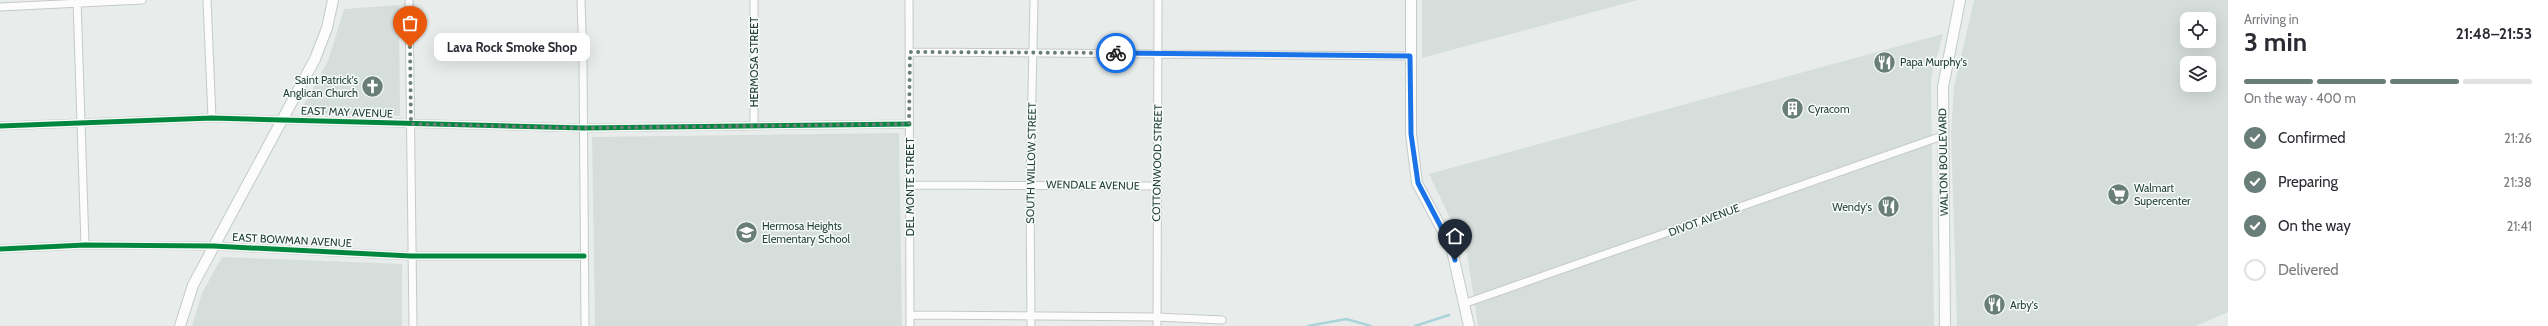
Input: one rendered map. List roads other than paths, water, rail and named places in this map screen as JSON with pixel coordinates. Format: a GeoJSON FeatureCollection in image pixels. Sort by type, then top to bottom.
{"type":"FeatureCollection","features":[{"type":"Feature","properties":{"kind":"street"},"geometry":{"type":"LineString","coordinates":[[0,7],[77,1],[142,0]]}},
{"type":"Feature","properties":{"kind":"street"},"geometry":{"type":"LineString","coordinates":[[208,0],[212,118]]}},
{"type":"Feature","properties":{"kind":"street"},"geometry":{"type":"LineString","coordinates":[[180,326],[193,285],[213,246],[284,120],[315,59],[327,28],[333,0]]}},
{"type":"Feature","properties":{"kind":"street"},"geometry":{"type":"LineString","coordinates":[[409,0],[413,326]]}},
{"type":"Feature","properties":{"kind":"street"},"geometry":{"type":"LineString","coordinates":[[581,0],[584,128],[585,326]]}},
{"type":"Feature","properties":{"kind":"street","name":"HERMOSA STREET"},"geometry":{"type":"LineString","coordinates":[[754,0],[754,125]]}},
{"type":"Feature","properties":{"kind":"street","name":"DEL MONTE STREET"},"geometry":{"type":"LineString","coordinates":[[909,0],[910,326]]}},
{"type":"Feature","properties":{"kind":"street","name":"SOUTH WILLOW STREET"},"geometry":{"type":"LineString","coordinates":[[1030,326],[1030,184],[1034,0]]}},
{"type":"Feature","properties":{"kind":"street","name":"COTTONWOOD STREET"},"geometry":{"type":"LineString","coordinates":[[1157,326],[1156,186],[1158,0]]}},
{"type":"Feature","properties":{"kind":"street"},"geometry":{"type":"LineString","coordinates":[[1410,0],[1411,134],[1418,183],[1451,246],[1466,303],[1469,326]]}},
{"type":"Feature","properties":{"kind":"street","name":"WALTON BOULEVARD"},"geometry":{"type":"LineString","coordinates":[[1946,326],[1942,136],[1943,87],[1960,0]]}},
{"type":"Feature","properties":{"kind":"street"},"geometry":{"type":"LineString","coordinates":[[77,1],[85,245]]}},
{"type":"Feature","properties":{"kind":"street"},"geometry":{"type":"LineString","coordinates":[[910,52],[1410,56]]}},
{"type":"Feature","properties":{"kind":"street","name":"EAST MAY AVENUE"},"geometry":{"type":"LineString","coordinates":[[0,126],[212,118],[584,128],[909,124]]}},
{"type":"Feature","properties":{"kind":"street","name":"DIVOT AVENUE"},"geometry":{"type":"LineString","coordinates":[[1466,303],[1942,136]]}},
{"type":"Feature","properties":{"kind":"street","name":"WENDALE AVENUE"},"geometry":{"type":"LineString","coordinates":[[910,185],[1030,184],[1156,186]]}},
{"type":"Feature","properties":{"kind":"street","name":"EAST BOWMAN AVENUE"},"geometry":{"type":"LineString","coordinates":[[0,249],[85,245],[213,246],[411,256],[584,256]]}},
{"type":"Feature","properties":{"kind":"street"},"geometry":{"type":"LineString","coordinates":[[910,315],[1157,317],[1222,320]]}},
{"type":"Feature","properties":{"kind":"waterway"},"geometry":{"type":"LineString","coordinates":[[1415,326],[1449,315]]}},
{"type":"Feature","properties":{"kind":"waterway"},"geometry":{"type":"LineString","coordinates":[[1308,326],[1346,319],[1371,326]]}},
{"type":"Feature","properties":{"kind":"place","name":"Lava Rock Smoke Shop"},"geometry":{"type":"Point","coordinates":[410,47]}},
{"type":"Feature","properties":{"kind":"place","name":"Papa Murphy's"},"geometry":{"type":"Point","coordinates":[1884,62]}},
{"type":"Feature","properties":{"kind":"place","name":"Saint Patrick's Anglican Church"},"geometry":{"type":"Point","coordinates":[373,86]}},
{"type":"Feature","properties":{"kind":"place","name":"Cyracom"},"geometry":{"type":"Point","coordinates":[1792,109]}},
{"type":"Feature","properties":{"kind":"place","name":"Walmart Supercenter"},"geometry":{"type":"Point","coordinates":[2118,194]}},
{"type":"Feature","properties":{"kind":"place","name":"Wendy's"},"geometry":{"type":"Point","coordinates":[1888,207]}},
{"type":"Feature","properties":{"kind":"place","name":"Hermosa Heights Elementary School"},"geometry":{"type":"Point","coordinates":[747,232]}},
{"type":"Feature","properties":{"kind":"place","name":"Arby's"},"geometry":{"type":"Point","coordinates":[1994,305]}}]}
